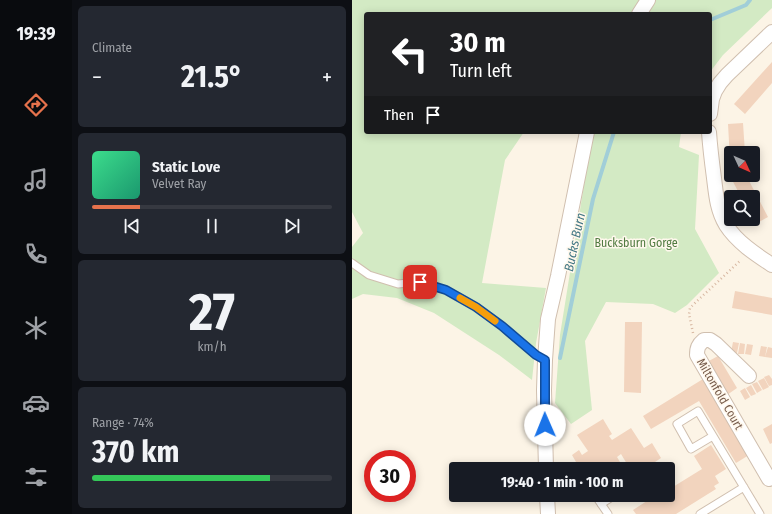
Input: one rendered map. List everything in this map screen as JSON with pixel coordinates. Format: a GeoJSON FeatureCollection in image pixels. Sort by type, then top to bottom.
{"type":"FeatureCollection","features":[{"type":"Feature","properties":{"kind":"street"},"geometry":{"type":"LineString","coordinates":[[640,12],[648,0]]}},
{"type":"Feature","properties":{"kind":"street"},"geometry":{"type":"LineString","coordinates":[[712,99],[715,91],[726,75],[772,32]]}},
{"type":"Feature","properties":{"kind":"street"},"geometry":{"type":"LineString","coordinates":[[546,462],[544,390],[548,319],[587,134]]}},
{"type":"Feature","properties":{"kind":"street"},"geometry":{"type":"LineString","coordinates":[[709,134],[718,208],[722,217],[732,233],[740,241],[772,265]]}},
{"type":"Feature","properties":{"kind":"street","name":"Miltonfold Court"},"geometry":{"type":"LineString","coordinates":[[749,376],[710,340],[704,340],[698,345],[697,355],[770,478]]}},
{"type":"Feature","properties":{"kind":"street"},"geometry":{"type":"LineString","coordinates":[[547,502],[548,514]]}},
{"type":"Feature","properties":{"kind":"lane"},"geometry":{"type":"LineString","coordinates":[[352,263],[370,275],[398,284],[420,282],[446,290],[476,307],[502,326],[536,355],[545,360]]}},
{"type":"Feature","properties":{"kind":"lane"},"geometry":{"type":"LineString","coordinates":[[713,436],[691,449],[677,424],[698,411],[760,514]]}},
{"type":"Feature","properties":{"kind":"lane"},"geometry":{"type":"LineString","coordinates":[[700,514],[744,487]]}},
{"type":"Feature","properties":{"kind":"lane"},"geometry":{"type":"LineString","coordinates":[[604,502],[601,504],[608,514]]}},
{"type":"Feature","properties":{"kind":"path"},"geometry":{"type":"LineString","coordinates":[[698,345],[694,340],[689,314],[690,308],[752,250]]}},
{"type":"Feature","properties":{"kind":"green space"},"geometry":{"type":"Polygon","coordinates":[[[352,0],[772,0],[772,8],[723,55],[712,69],[712,12],[364,12],[364,134],[523,134],[505,160],[482,283],[546,288],[536,343],[532,380],[499,355],[434,313],[397,298],[363,294],[352,299],[352,247],[363,233],[352,212],[352,0]]]}},
{"type":"Feature","properties":{"kind":"green space","name":"Bucksburn Gorge"},"geometry":{"type":"Polygon","coordinates":[[[589,134],[681,134],[679,147],[699,155],[695,229],[719,273],[687,305],[675,313],[653,304],[606,302],[585,341],[592,410],[571,424],[555,403],[560,335],[592,135],[589,134]]]}},
{"type":"Feature","properties":{"kind":"building"},"geometry":{"type":"Polygon","coordinates":[[[772,62],[772,83],[745,114],[734,104],[772,62]]]}},
{"type":"Feature","properties":{"kind":"building"},"geometry":{"type":"Polygon","coordinates":[[[743,123],[745,146],[729,146],[728,124],[743,123]]]}},
{"type":"Feature","properties":{"kind":"building"},"geometry":{"type":"Polygon","coordinates":[[[733,182],[750,182],[754,190],[737,190],[733,182]]]}},
{"type":"Feature","properties":{"kind":"building"},"geometry":{"type":"Polygon","coordinates":[[[760,202],[768,217],[760,221],[760,202]]]}},
{"type":"Feature","properties":{"kind":"building"},"geometry":{"type":"Polygon","coordinates":[[[735,291],[772,298],[772,315],[732,308],[735,291]]]}},
{"type":"Feature","properties":{"kind":"building"},"geometry":{"type":"Polygon","coordinates":[[[625,322],[642,322],[641,393],[624,392],[625,322]]]}},
{"type":"Feature","properties":{"kind":"building"},"geometry":{"type":"Polygon","coordinates":[[[733,342],[739,343],[737,353],[731,352],[733,342]]]}},
{"type":"Feature","properties":{"kind":"building"},"geometry":{"type":"Polygon","coordinates":[[[740,343],[745,344],[744,354],[738,354],[740,343]]]}},
{"type":"Feature","properties":{"kind":"building"},"geometry":{"type":"Polygon","coordinates":[[[747,344],[753,345],[751,355],[745,354],[747,344]]]}},
{"type":"Feature","properties":{"kind":"building"},"geometry":{"type":"Polygon","coordinates":[[[761,346],[767,347],[765,357],[759,356],[761,346]]]}},
{"type":"Feature","properties":{"kind":"building"},"geometry":{"type":"Polygon","coordinates":[[[768,347],[772,348],[772,358],[765,357],[768,347]]]}},
{"type":"Feature","properties":{"kind":"building"},"geometry":{"type":"Polygon","coordinates":[[[718,356],[737,388],[727,395],[707,362],[718,356]]]}},
{"type":"Feature","properties":{"kind":"building"},"geometry":{"type":"Polygon","coordinates":[[[769,375],[772,379],[772,385],[769,386],[764,377],[769,375]]]}},
{"type":"Feature","properties":{"kind":"building"},"geometry":{"type":"Polygon","coordinates":[[[764,378],[769,387],[763,390],[758,381],[764,378]]]}},
{"type":"Feature","properties":{"kind":"building"},"geometry":{"type":"Polygon","coordinates":[[[703,379],[749,455],[736,463],[699,401],[651,429],[643,416],[703,379]]]}},
{"type":"Feature","properties":{"kind":"building"},"geometry":{"type":"Polygon","coordinates":[[[757,382],[762,390],[757,393],[752,384],[757,382]]]}},
{"type":"Feature","properties":{"kind":"building"},"geometry":{"type":"Polygon","coordinates":[[[751,385],[756,394],[751,396],[746,388],[751,385]]]}},
{"type":"Feature","properties":{"kind":"building"},"geometry":{"type":"Polygon","coordinates":[[[745,388],[750,397],[745,400],[740,391],[745,388]]]}},
{"type":"Feature","properties":{"kind":"building"},"geometry":{"type":"Polygon","coordinates":[[[603,419],[612,434],[609,436],[612,440],[631,428],[644,448],[652,443],[661,458],[655,462],[626,462],[621,454],[617,457],[620,462],[576,462],[572,455],[579,450],[582,455],[588,451],[577,435],[603,419]]]}},
{"type":"Feature","properties":{"kind":"building"},"geometry":{"type":"Polygon","coordinates":[[[772,424],[772,443],[770,444],[763,429],[772,424]]]}},
{"type":"Feature","properties":{"kind":"building"},"geometry":{"type":"Polygon","coordinates":[[[711,445],[726,469],[715,476],[719,483],[714,486],[716,489],[676,514],[636,514],[633,510],[645,502],[675,502],[675,486],[702,469],[694,456],[711,445]]]}},
{"type":"Feature","properties":{"kind":"waterway","name":"Bucks Burn"},"geometry":{"type":"LineString","coordinates":[[712,19],[746,5],[750,0]]}},
{"type":"Feature","properties":{"kind":"waterway","name":"Bucks Burn"},"geometry":{"type":"LineString","coordinates":[[560,358],[593,199],[613,134]]}},
{"type":"Feature","properties":{"kind":"slow traffic"},"geometry":{"type":"LineString","coordinates":[[460,298],[476,307],[495,321]]}},
{"type":"Feature","properties":{"kind":"route"},"geometry":{"type":"LineString","coordinates":[[420,282],[446,290],[476,307],[502,326],[536,355],[545,360],[545,425]]}}]}
